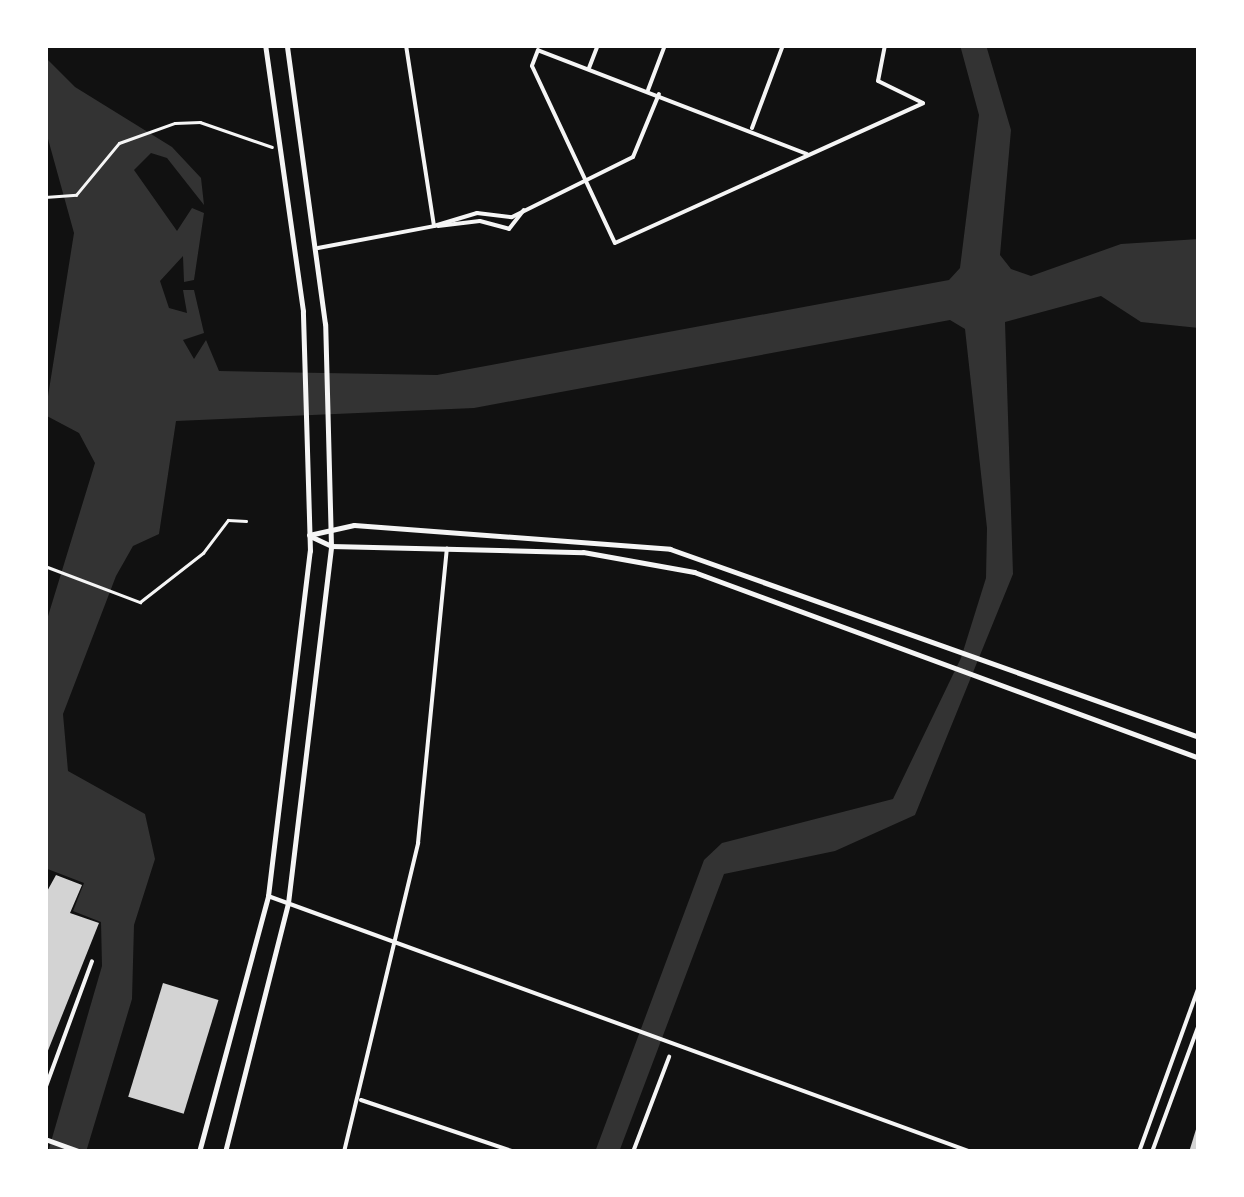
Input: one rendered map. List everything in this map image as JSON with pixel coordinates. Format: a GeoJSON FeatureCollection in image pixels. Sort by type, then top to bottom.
{"type":"FeatureCollection","features":[{"type":"Feature","properties":{"kind":"main road"},"geometry":{"type":"LineString","coordinates":[[199,1152],[268,896],[295,727],[309,535],[306,370],[265,45]]}},
{"type":"Feature","properties":{"kind":"main road"},"geometry":{"type":"LineString","coordinates":[[225,1152],[288,903],[330,546],[328,370],[318,248],[287,45]]}},
{"type":"Feature","properties":{"kind":"main road"},"geometry":{"type":"LineString","coordinates":[[309,535],[331,526],[670,549],[1199,737]]}},
{"type":"Feature","properties":{"kind":"main road"},"geometry":{"type":"LineString","coordinates":[[309,535],[330,546],[447,548],[655,562],[955,664],[1199,758]]}},
{"type":"Feature","properties":{"kind":"main road"},"geometry":{"type":"LineString","coordinates":[[45,1139],[80,1152]]}},
{"type":"Feature","properties":{"kind":"street"},"geometry":{"type":"LineString","coordinates":[[406,45],[434,226]]}},
{"type":"Feature","properties":{"kind":"street"},"geometry":{"type":"LineString","coordinates":[[589,68],[598,45]]}},
{"type":"Feature","properties":{"kind":"street"},"geometry":{"type":"LineString","coordinates":[[648,90],[665,45]]}},
{"type":"Feature","properties":{"kind":"street"},"geometry":{"type":"LineString","coordinates":[[752,128],[783,45]]}},
{"type":"Feature","properties":{"kind":"street"},"geometry":{"type":"LineString","coordinates":[[807,154],[752,128],[538,50],[532,66],[615,243],[924,103],[878,82],[885,45]]}},
{"type":"Feature","properties":{"kind":"street"},"geometry":{"type":"LineString","coordinates":[[318,248],[524,210],[636,153],[659,94]]}},
{"type":"Feature","properties":{"kind":"street"},"geometry":{"type":"LineString","coordinates":[[45,197],[56,199],[89,187],[119,143],[175,123],[200,122],[272,147]]}},
{"type":"Feature","properties":{"kind":"street"},"geometry":{"type":"LineString","coordinates":[[434,226],[480,221],[508,229],[524,210]]}},
{"type":"Feature","properties":{"kind":"street"},"geometry":{"type":"LineString","coordinates":[[45,566],[140,602],[175,566],[203,553],[228,520],[246,521]]}},
{"type":"Feature","properties":{"kind":"street"},"geometry":{"type":"LineString","coordinates":[[344,1152],[361,1100],[400,942],[430,750],[447,548]]}},
{"type":"Feature","properties":{"kind":"street"},"geometry":{"type":"LineString","coordinates":[[268,896],[971,1152]]}},
{"type":"Feature","properties":{"kind":"street"},"geometry":{"type":"LineString","coordinates":[[45,1089],[92,961]]}},
{"type":"Feature","properties":{"kind":"street"},"geometry":{"type":"LineString","coordinates":[[1139,1152],[1199,986]]}},
{"type":"Feature","properties":{"kind":"street"},"geometry":{"type":"LineString","coordinates":[[1152,1152],[1199,1024]]}},
{"type":"Feature","properties":{"kind":"street"},"geometry":{"type":"LineString","coordinates":[[633,1152],[669,1057]]}},
{"type":"Feature","properties":{"kind":"street"},"geometry":{"type":"LineString","coordinates":[[361,1100],[515,1152]]}},
{"type":"Feature","properties":{"kind":"shaded area"},"geometry":{"type":"Polygon","coordinates":[[[960,45],[986,45],[1011,130],[1000,255],[1011,269],[1031,276],[1121,244],[1199,239],[1199,328],[1141,322],[1101,296],[1005,322],[1013,574],[915,815],[835,851],[724,874],[619,1152],[595,1152],[704,860],[722,843],[893,799],[961,658],[986,578],[987,528],[965,329],[950,320],[474,408],[176,421],[159,534],[133,546],[116,576],[63,714],[68,771],[145,814],[155,859],[134,925],[132,999],[86,1152],[48,1152],[102,966],[101,922],[73,911],[84,883],[45,868],[45,626],[95,463],[79,433],[45,415],[74,233],[45,128],[45,57],[75,87],[172,147],[201,178],[204,205],[167,158],[151,153],[134,170],[177,231],[192,208],[204,213],[194,280],[184,282],[183,256],[160,281],[169,308],[187,313],[183,290],[194,290],[204,333],[183,340],[194,359],[206,340],[219,371],[437,375],[949,280],[960,268],[979,115],[960,45]]]}},
{"type":"Feature","properties":{"kind":"building"},"geometry":{"type":"Polygon","coordinates":[[[56,875],[82,885],[70,913],[99,923],[45,1058],[45,895],[56,875]]]}},
{"type":"Feature","properties":{"kind":"building"},"geometry":{"type":"Polygon","coordinates":[[[163,983],[218,1000],[184,1114],[128,1097],[163,983]]]}},
{"type":"Feature","properties":{"kind":"building"},"geometry":{"type":"Polygon","coordinates":[[[1198,1123],[1199,1152],[1189,1152],[1198,1123]]]}}]}
